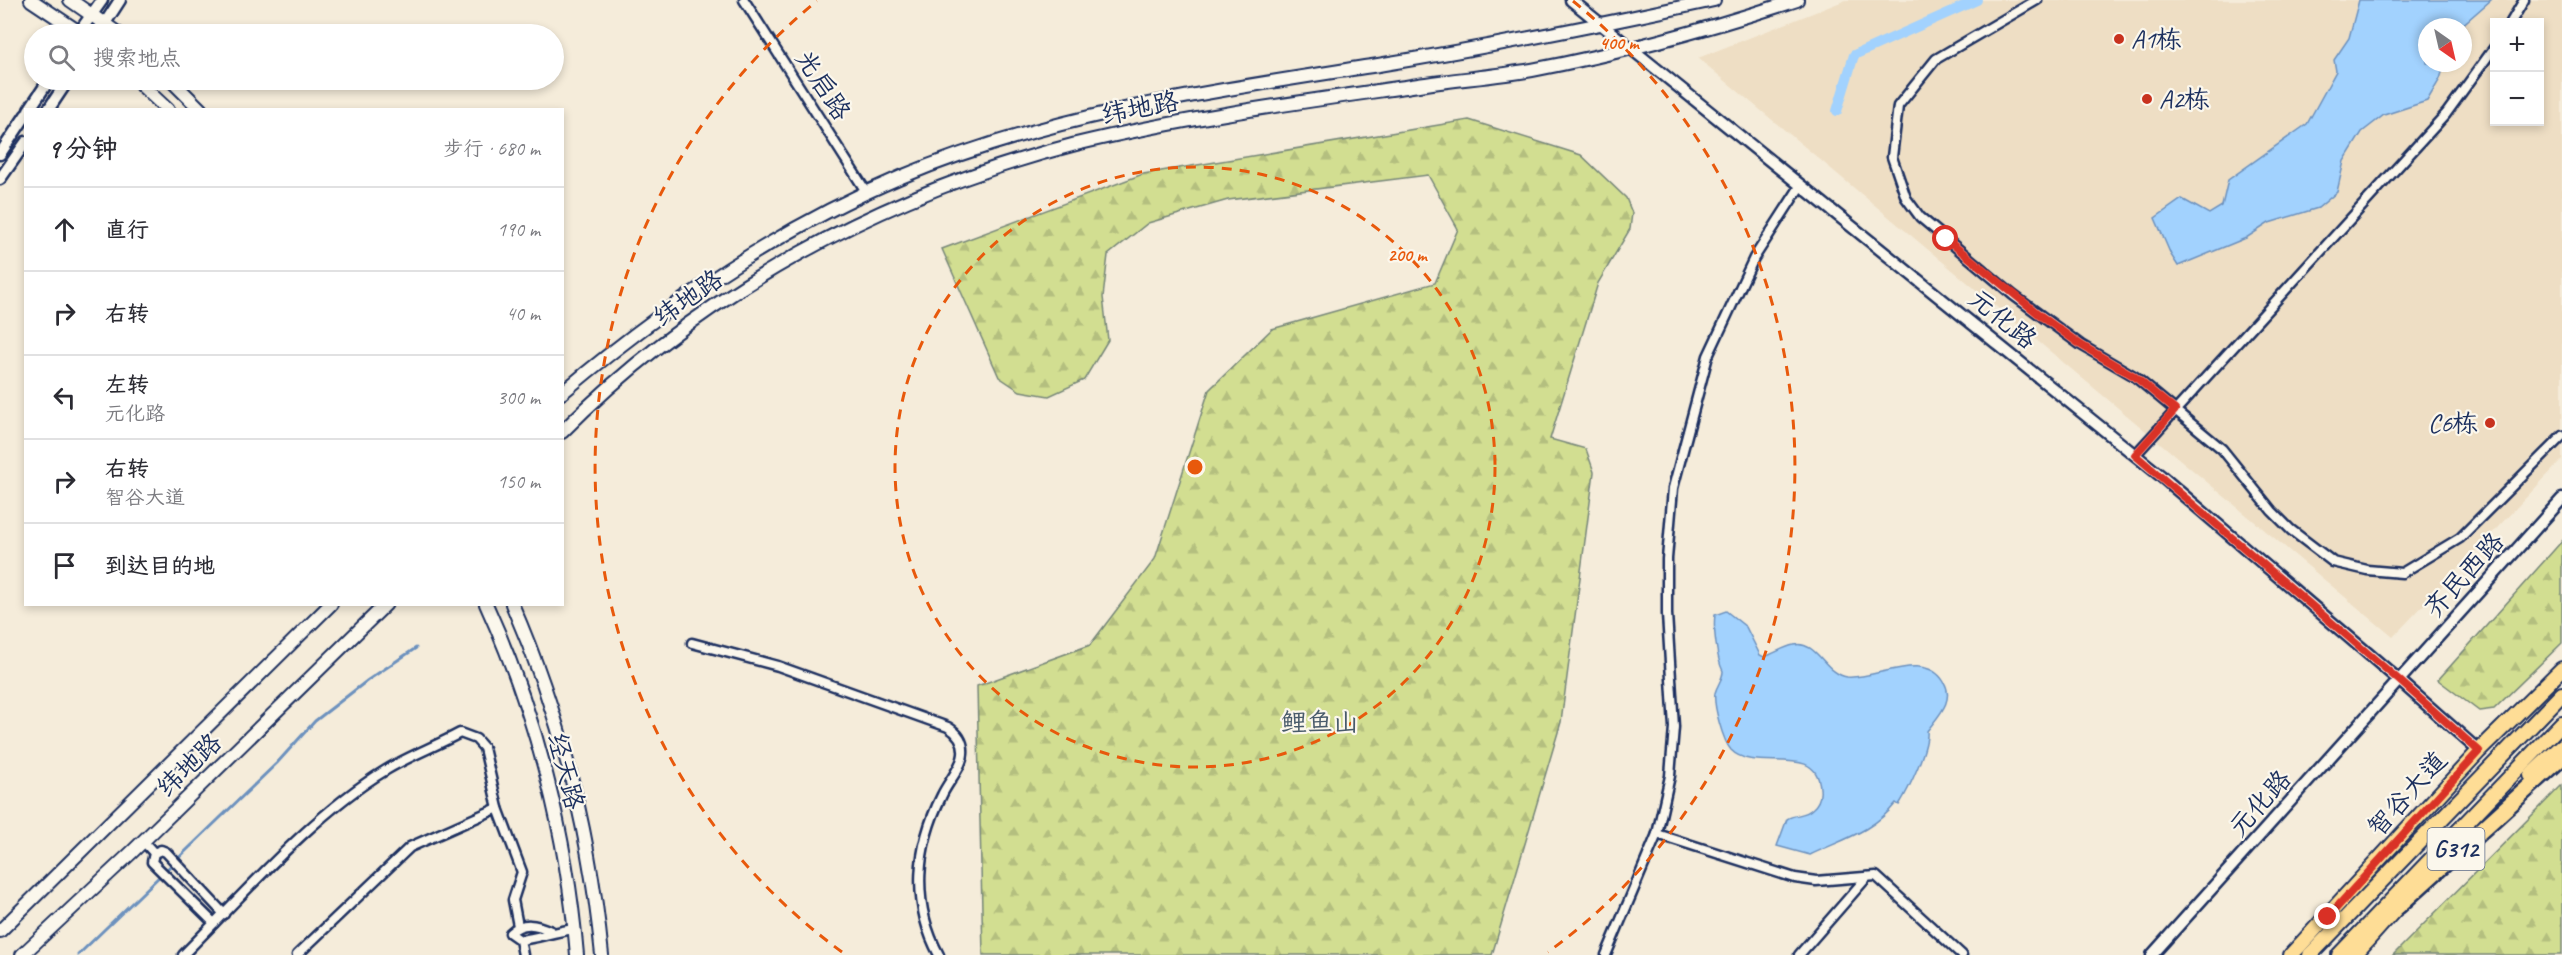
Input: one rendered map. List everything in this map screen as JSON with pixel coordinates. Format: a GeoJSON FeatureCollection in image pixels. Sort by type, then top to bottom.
{"type":"FeatureCollection","features":[{"type":"Feature","properties":{"kind":"highway"},"geometry":{"type":"LineString","coordinates":[[2398,906],[2562,757]]}},
{"type":"Feature","properties":{"kind":"main road"},"geometry":{"type":"LineString","coordinates":[[31,0],[66,24]]}},
{"type":"Feature","properties":{"kind":"main road"},"geometry":{"type":"LineString","coordinates":[[70,0],[92,14],[98,24]]}},
{"type":"Feature","properties":{"kind":"main road","name":"纬地路"},"geometry":{"type":"LineString","coordinates":[[564,391],[654,320],[731,265],[822,214],[903,176],[975,150],[1066,122],[1215,91],[1425,57],[1600,25],[1714,0]]}},
{"type":"Feature","properties":{"kind":"main road","name":"纬地路"},"geometry":{"type":"LineString","coordinates":[[564,430],[668,337],[745,286],[835,235],[921,195],[989,171],[1074,145],[1144,129],[1256,110],[1528,71],[1634,49],[1724,24],[1797,0]]}},
{"type":"Feature","properties":{"kind":"main road"},"geometry":{"type":"LineString","coordinates":[[147,90],[166,108]]}},
{"type":"Feature","properties":{"kind":"main road"},"geometry":{"type":"LineString","coordinates":[[181,90],[199,108]]}},
{"type":"Feature","properties":{"kind":"main road","name":"纬地路"},"geometry":{"type":"LineString","coordinates":[[0,931],[329,606]]}},
{"type":"Feature","properties":{"kind":"main road","name":"纬地路"},"geometry":{"type":"LineString","coordinates":[[22,955],[143,841],[384,606]]}},
{"type":"Feature","properties":{"kind":"main road","name":"经天路"},"geometry":{"type":"LineString","coordinates":[[487,606],[517,680],[535,735],[573,900],[577,955]]}},
{"type":"Feature","properties":{"kind":"main road","name":"经天路"},"geometry":{"type":"LineString","coordinates":[[514,606],[536,659],[576,800],[596,895],[602,955]]}},
{"type":"Feature","properties":{"kind":"main road","name":"智谷大道"},"geometry":{"type":"LineString","coordinates":[[2291,955],[2479,751],[2562,669]]}},
{"type":"Feature","properties":{"kind":"main road","name":"智谷大道"},"geometry":{"type":"LineString","coordinates":[[2310,955],[2562,694]]}},
{"type":"Feature","properties":{"kind":"main road","name":"G312"},"geometry":{"type":"LineString","coordinates":[[2339,955],[2562,723]]}},
{"type":"Feature","properties":{"kind":"main road","name":"G312"},"geometry":{"type":"LineString","coordinates":[[2353,955],[2398,906],[2562,746]]}},
{"type":"Feature","properties":{"kind":"street"},"geometry":{"type":"LineString","coordinates":[[86,24],[102,0]]}},
{"type":"Feature","properties":{"kind":"street"},"geometry":{"type":"LineString","coordinates":[[104,24],[120,0]]}},
{"type":"Feature","properties":{"kind":"street","name":"光启路"},"geometry":{"type":"LineString","coordinates":[[744,0],[867,193]]}},
{"type":"Feature","properties":{"kind":"street","name":"元化路"},"geometry":{"type":"LineString","coordinates":[[1571,0],[2135,455],[2479,751]]}},
{"type":"Feature","properties":{"kind":"street"},"geometry":{"type":"LineString","coordinates":[[2037,0],[1936,59],[1898,106],[1892,157],[1906,198],[1920,217],[2041,316],[2081,345],[2134,376],[2222,449],[2272,511],[2291,530],[2333,562],[2367,570],[2402,573],[2460,538],[2562,435]]}},
{"type":"Feature","properties":{"kind":"street"},"geometry":{"type":"LineString","coordinates":[[2513,18],[2524,0]]}},
{"type":"Feature","properties":{"kind":"street"},"geometry":{"type":"LineString","coordinates":[[2135,455],[2446,114],[2490,54]]}},
{"type":"Feature","properties":{"kind":"street"},"geometry":{"type":"LineString","coordinates":[[30,108],[42,90]]}},
{"type":"Feature","properties":{"kind":"street"},"geometry":{"type":"LineString","coordinates":[[49,108],[61,90]]}},
{"type":"Feature","properties":{"kind":"street"},"geometry":{"type":"LineString","coordinates":[[0,154],[24,118]]}},
{"type":"Feature","properties":{"kind":"street"},"geometry":{"type":"LineString","coordinates":[[0,179],[24,145]]}},
{"type":"Feature","properties":{"kind":"street"},"geometry":{"type":"LineString","coordinates":[[1606,955],[1657,834],[1670,776],[1674,727],[1667,614],[1667,559],[1673,488],[1708,356],[1754,258],[1801,184]]}},
{"type":"Feature","properties":{"kind":"street","name":"齐民西路"},"geometry":{"type":"LineString","coordinates":[[2400,681],[2562,499]]}},
{"type":"Feature","properties":{"kind":"street"},"geometry":{"type":"LineString","coordinates":[[692,643],[778,666],[948,727],[959,737],[963,747],[962,758],[934,811],[924,844],[918,880],[923,913],[939,955]]}},
{"type":"Feature","properties":{"kind":"street","name":"元化路"},"geometry":{"type":"LineString","coordinates":[[2152,955],[2400,681]]}},
{"type":"Feature","properties":{"kind":"street"},"geometry":{"type":"LineString","coordinates":[[183,955],[305,834],[363,786],[387,770],[460,733],[476,738],[484,748],[498,808],[522,872],[513,900],[518,926]]}},
{"type":"Feature","properties":{"kind":"street"},"geometry":{"type":"LineString","coordinates":[[297,955],[410,846],[498,808]]}},
{"type":"Feature","properties":{"kind":"street"},"geometry":{"type":"LineString","coordinates":[[1657,834],[1795,878],[1816,881],[1876,876],[1962,955]]}},
{"type":"Feature","properties":{"kind":"street"},"geometry":{"type":"LineString","coordinates":[[143,841],[154,853]]}},
{"type":"Feature","properties":{"kind":"street"},"geometry":{"type":"LineString","coordinates":[[154,853],[160,850],[166,852],[224,914]]}},
{"type":"Feature","properties":{"kind":"street"},"geometry":{"type":"LineString","coordinates":[[154,853],[152,862],[214,923]]}},
{"type":"Feature","properties":{"kind":"street"},"geometry":{"type":"LineString","coordinates":[[1799,955],[1867,877]]}},
{"type":"Feature","properties":{"kind":"street"},"geometry":{"type":"LineString","coordinates":[[551,932],[537,925],[518,926],[510,933],[520,940],[575,929]]}},
{"type":"Feature","properties":{"kind":"street"},"geometry":{"type":"LineString","coordinates":[[520,940],[523,955]]}},
{"type":"Feature","properties":{"kind":"shaded area"},"geometry":{"type":"Polygon","coordinates":[[[1846,0],[2562,0],[2562,460],[2393,637],[1698,58],[1846,0]]]}},
{"type":"Feature","properties":{"kind":"green space","name":"鲤鱼山"},"geometry":{"type":"Polygon","coordinates":[[[1469,120],[1581,155],[1626,198],[1632,213],[1630,229],[1598,283],[1550,439],[1586,449],[1594,472],[1561,722],[1492,955],[983,955],[977,686],[1090,645],[1155,559],[1209,390],[1272,329],[1435,283],[1458,229],[1428,175],[1228,200],[1148,223],[1108,255],[1103,297],[1108,340],[1084,380],[1049,396],[1020,391],[999,377],[942,249],[1143,174],[1469,120]]]}},
{"type":"Feature","properties":{"kind":"green space"},"geometry":{"type":"Polygon","coordinates":[[[2562,541],[2562,643],[2494,709],[2479,711],[2438,680],[2562,541]]]}},
{"type":"Feature","properties":{"kind":"green space"},"geometry":{"type":"Polygon","coordinates":[[[2562,785],[2562,955],[2393,955],[2562,785]]]}},
{"type":"Feature","properties":{"kind":"water"},"geometry":{"type":"Polygon","coordinates":[[[2359,0],[2491,0],[2470,18],[2418,18],[2418,72],[2442,72],[2440,79],[2427,101],[2384,115],[2362,132],[2344,161],[2337,192],[2318,208],[2269,223],[2246,238],[2178,266],[2155,218],[2182,199],[2209,214],[2222,206],[2228,180],[2307,124],[2336,71],[2334,60],[2349,38],[2359,0]]]}},
{"type":"Feature","properties":{"kind":"water"},"geometry":{"type":"Polygon","coordinates":[[[1726,611],[1746,627],[1760,655],[1764,657],[1790,646],[1802,645],[1809,647],[1839,675],[1858,677],[1912,667],[1935,672],[1944,682],[1948,696],[1944,708],[1927,731],[1922,757],[1899,805],[1896,803],[1867,828],[1810,855],[1777,846],[1787,819],[1812,809],[1819,800],[1820,788],[1816,774],[1808,766],[1797,762],[1755,760],[1742,757],[1731,750],[1728,745],[1719,723],[1715,699],[1723,671],[1716,644],[1715,615],[1726,611]]]}},
{"type":"Feature","properties":{"kind":"waterway"},"geometry":{"type":"LineString","coordinates":[[1837,111],[1854,55],[1977,0]]}},
{"type":"Feature","properties":{"kind":"waterway"},"geometry":{"type":"LineString","coordinates":[[78,955],[277,763],[315,721],[368,680],[416,648]]}},
{"type":"Feature","properties":{"kind":"place","name":"A1栋"},"geometry":{"type":"Point","coordinates":[2119,39]}},
{"type":"Feature","properties":{"kind":"place","name":"A2栋"},"geometry":{"type":"Point","coordinates":[2147,99]}},
{"type":"Feature","properties":{"kind":"place","name":"C6栋"},"geometry":{"type":"Point","coordinates":[2490,423]}},
{"type":"Feature","properties":{"kind":"route"},"geometry":{"type":"LineString","coordinates":[[1946,239],[2041,316],[2081,345],[2134,376],[2175,410],[2135,455],[2479,751],[2328,917]]}}]}
